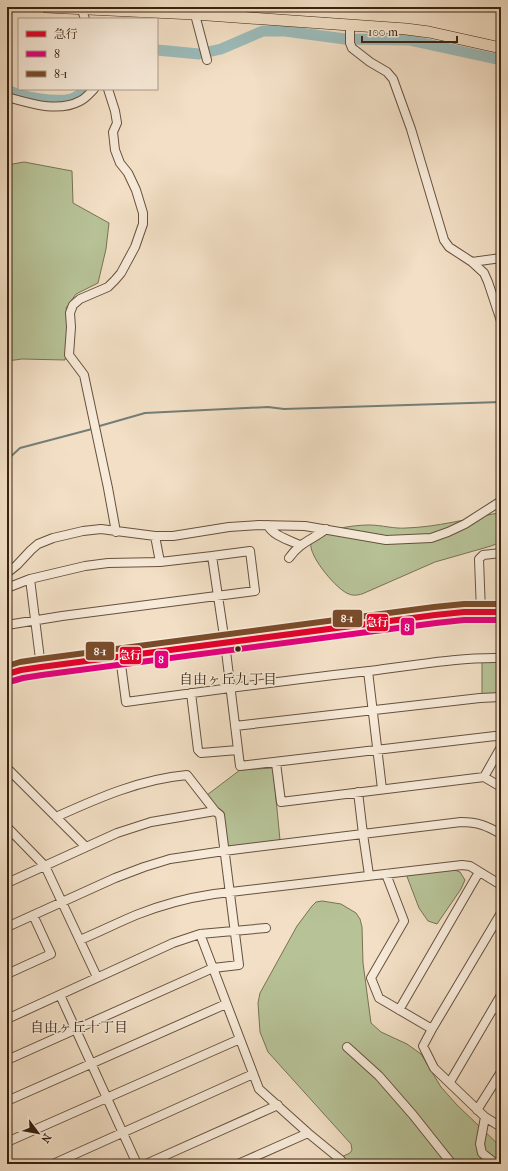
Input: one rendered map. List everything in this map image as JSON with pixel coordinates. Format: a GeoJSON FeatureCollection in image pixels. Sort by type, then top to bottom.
{"type":"FeatureCollection","features":[{"type":"Feature","properties":{"kind":"main road"},"geometry":{"type":"LineString","coordinates":[[46,7],[83,12],[194,10],[406,29],[429,32],[501,48]]}},
{"type":"Feature","properties":{"kind":"street"},"geometry":{"type":"LineString","coordinates":[[194,10],[207,60]]}},
{"type":"Feature","properties":{"kind":"street"},"geometry":{"type":"LineString","coordinates":[[350,25],[350,43],[352,48],[370,62],[387,72],[393,79],[411,129],[444,240],[449,247],[472,262],[484,273],[501,321]]}},
{"type":"Feature","properties":{"kind":"street"},"geometry":{"type":"LineString","coordinates":[[7,97],[52,107],[67,106],[81,101],[93,90]]}},
{"type":"Feature","properties":{"kind":"street"},"geometry":{"type":"LineString","coordinates":[[108,90],[117,123],[113,132],[115,150],[120,163],[128,173],[136,190],[143,213],[143,224],[135,246],[121,273],[115,280],[108,287],[80,299],[73,305],[70,313],[71,327],[69,355],[84,375],[116,532]]}},
{"type":"Feature","properties":{"kind":"street"},"geometry":{"type":"LineString","coordinates":[[472,262],[501,258]]}},
{"type":"Feature","properties":{"kind":"street"},"geometry":{"type":"LineString","coordinates":[[7,574],[38,544],[53,538],[83,531],[101,530],[155,536],[173,536],[230,527],[268,525],[305,526],[386,540],[431,538],[465,524],[501,501]]}},
{"type":"Feature","properties":{"kind":"street"},"geometry":{"type":"LineString","coordinates":[[268,525],[269,529],[286,540],[300,545]]}},
{"type":"Feature","properties":{"kind":"street"},"geometry":{"type":"LineString","coordinates":[[289,558],[294,550],[300,545],[326,529]]}},
{"type":"Feature","properties":{"kind":"street"},"geometry":{"type":"LineString","coordinates":[[155,536],[160,562]]}},
{"type":"Feature","properties":{"kind":"street"},"geometry":{"type":"LineString","coordinates":[[7,588],[30,579],[85,566],[108,563],[160,562],[250,551],[255,591],[7,625]]}},
{"type":"Feature","properties":{"kind":"street"},"geometry":{"type":"LineString","coordinates":[[481,612],[479,559],[483,555],[501,553]]}},
{"type":"Feature","properties":{"kind":"street"},"geometry":{"type":"LineString","coordinates":[[212,556],[225,643],[240,766],[276,763],[495,736],[501,737]]}},
{"type":"Feature","properties":{"kind":"street"},"geometry":{"type":"LineString","coordinates":[[30,579],[41,667]]}},
{"type":"Feature","properties":{"kind":"street"},"geometry":{"type":"LineString","coordinates":[[7,674],[21,670],[120,656],[435,615],[501,612]]}},
{"type":"Feature","properties":{"kind":"street"},"geometry":{"type":"LineString","coordinates":[[120,656],[126,702],[368,671],[482,658],[501,658]]}},
{"type":"Feature","properties":{"kind":"street"},"geometry":{"type":"LineString","coordinates":[[368,671],[382,789]]}},
{"type":"Feature","properties":{"kind":"street"},"geometry":{"type":"LineString","coordinates":[[191,693],[198,750],[201,753],[238,750]]}},
{"type":"Feature","properties":{"kind":"street"},"geometry":{"type":"LineString","coordinates":[[235,726],[480,698],[501,697]]}},
{"type":"Feature","properties":{"kind":"street"},"geometry":{"type":"LineString","coordinates":[[484,777],[501,747]]}},
{"type":"Feature","properties":{"kind":"street"},"geometry":{"type":"LineString","coordinates":[[276,763],[281,802],[484,777],[501,787]]}},
{"type":"Feature","properties":{"kind":"street"},"geometry":{"type":"LineString","coordinates":[[7,768],[86,847]]}},
{"type":"Feature","properties":{"kind":"street"},"geometry":{"type":"LineString","coordinates":[[7,1060],[213,968],[239,965],[220,815],[215,811],[187,775],[170,777],[126,788],[56,817]]}},
{"type":"Feature","properties":{"kind":"street"},"geometry":{"type":"LineString","coordinates":[[358,792],[362,834],[369,875]]}},
{"type":"Feature","properties":{"kind":"street"},"geometry":{"type":"LineString","coordinates":[[7,883],[117,833],[151,822],[215,811]]}},
{"type":"Feature","properties":{"kind":"street"},"geometry":{"type":"LineString","coordinates":[[7,927],[115,878],[170,859],[224,851],[467,822],[484,825],[501,834]]}},
{"type":"Feature","properties":{"kind":"street"},"geometry":{"type":"LineString","coordinates":[[7,827],[45,866],[97,977]]}},
{"type":"Feature","properties":{"kind":"street"},"geometry":{"type":"LineString","coordinates":[[80,940],[166,904],[191,898],[369,875],[462,865],[470,866],[501,885]]}},
{"type":"Feature","properties":{"kind":"street"},"geometry":{"type":"LineString","coordinates":[[398,1010],[479,872]]}},
{"type":"Feature","properties":{"kind":"street"},"geometry":{"type":"LineString","coordinates":[[386,874],[404,921],[371,978],[379,998],[432,1029]]}},
{"type":"Feature","properties":{"kind":"street"},"geometry":{"type":"LineString","coordinates":[[501,913],[423,1046],[434,1068],[477,1110],[501,1127]]}},
{"type":"Feature","properties":{"kind":"street"},"geometry":{"type":"LineString","coordinates":[[7,974],[51,954],[33,915]]}},
{"type":"Feature","properties":{"kind":"street"},"geometry":{"type":"LineString","coordinates":[[7,1020],[173,943],[200,934],[266,928]]}},
{"type":"Feature","properties":{"kind":"street"},"geometry":{"type":"LineString","coordinates":[[200,934],[259,1089],[341,1160],[332,1164]]}},
{"type":"Feature","properties":{"kind":"street"},"geometry":{"type":"LineString","coordinates":[[60,995],[136,1164]]}},
{"type":"Feature","properties":{"kind":"street"},"geometry":{"type":"LineString","coordinates":[[450,1082],[498,1009],[501,995]]}},
{"type":"Feature","properties":{"kind":"street"},"geometry":{"type":"LineString","coordinates":[[7,1101],[226,1004]]}},
{"type":"Feature","properties":{"kind":"street"},"geometry":{"type":"LineString","coordinates":[[7,1142],[240,1039]]}},
{"type":"Feature","properties":{"kind":"street"},"geometry":{"type":"LineString","coordinates":[[347,1047],[379,1076],[413,1114],[452,1164]]}},
{"type":"Feature","properties":{"kind":"street"},"geometry":{"type":"LineString","coordinates":[[477,1110],[501,1072]]}},
{"type":"Feature","properties":{"kind":"street"},"geometry":{"type":"LineString","coordinates":[[53,1164],[253,1074]]}},
{"type":"Feature","properties":{"kind":"street"},"geometry":{"type":"LineString","coordinates":[[146,1164],[278,1105]]}},
{"type":"Feature","properties":{"kind":"street"},"geometry":{"type":"LineString","coordinates":[[485,1117],[480,1144],[482,1153],[496,1164]]}},
{"type":"Feature","properties":{"kind":"street"},"geometry":{"type":"LineString","coordinates":[[238,1164],[308,1133]]}},
{"type":"Feature","properties":{"kind":"green space"},"geometry":{"type":"Polygon","coordinates":[[[24,162],[72,171],[73,203],[109,223],[106,249],[98,283],[76,294],[66,308],[71,332],[65,360],[22,359],[7,361],[7,165],[24,162]]]}},
{"type":"Feature","properties":{"kind":"green space"},"geometry":{"type":"Polygon","coordinates":[[[501,513],[501,542],[435,562],[359,595],[351,595],[338,587],[319,564],[311,549],[311,543],[318,533],[337,529],[369,525],[397,528],[429,526],[501,513]]]}},
{"type":"Feature","properties":{"kind":"green space"},"geometry":{"type":"Polygon","coordinates":[[[482,661],[501,661],[501,694],[482,695],[482,661]]]}},
{"type":"Feature","properties":{"kind":"green space"},"geometry":{"type":"Polygon","coordinates":[[[273,768],[280,840],[226,847],[222,815],[207,795],[240,770],[273,768]]]}},
{"type":"Feature","properties":{"kind":"green space"},"geometry":{"type":"Polygon","coordinates":[[[449,868],[460,872],[465,880],[461,889],[437,924],[428,921],[419,908],[406,874],[449,868]]]}},
{"type":"Feature","properties":{"kind":"green space"},"geometry":{"type":"Polygon","coordinates":[[[322,901],[341,904],[356,913],[360,919],[362,927],[363,963],[371,1023],[381,1032],[407,1044],[421,1054],[441,1087],[457,1105],[501,1147],[501,1164],[326,1164],[350,1153],[352,1150],[351,1144],[268,1052],[260,1032],[258,1003],[260,993],[297,926],[316,902],[322,901]]]}},
{"type":"Feature","properties":{"kind":"waterway"},"geometry":{"type":"LineString","coordinates":[[158,50],[199,54],[221,49],[263,31],[285,31],[345,39],[409,40],[501,60]]}},
{"type":"Feature","properties":{"kind":"waterway"},"geometry":{"type":"LineString","coordinates":[[7,90],[21,95],[47,100],[64,100],[73,98],[86,90]]}},
{"type":"Feature","properties":{"kind":"waterway"},"geometry":{"type":"LineString","coordinates":[[96,427],[145,413],[268,407],[284,409],[501,402]]}},
{"type":"Feature","properties":{"kind":"waterway"},"geometry":{"type":"LineString","coordinates":[[7,460],[20,448],[92,429]]}},
{"type":"Feature","properties":{"kind":"transit line","name":"8-1"},"geometry":{"type":"LineString","coordinates":[[7,666],[20,662],[40,659],[434,607],[464,604],[501,604]]}},
{"type":"Feature","properties":{"kind":"transit line","name":"急行"},"geometry":{"type":"LineString","coordinates":[[7,674],[41,667],[435,615],[464,612],[501,612]]}},
{"type":"Feature","properties":{"kind":"transit line","name":"8"},"geometry":{"type":"LineString","coordinates":[[9,682],[42,675],[436,623],[464,620],[501,620]]}},
{"type":"Feature","properties":{"kind":"district","name":"自由ヶ丘九丁目"},"geometry":{"type":"Point","coordinates":[228,679]}},
{"type":"Feature","properties":{"kind":"district","name":"自由ヶ丘十丁目"},"geometry":{"type":"Point","coordinates":[79,1027]}}]}
